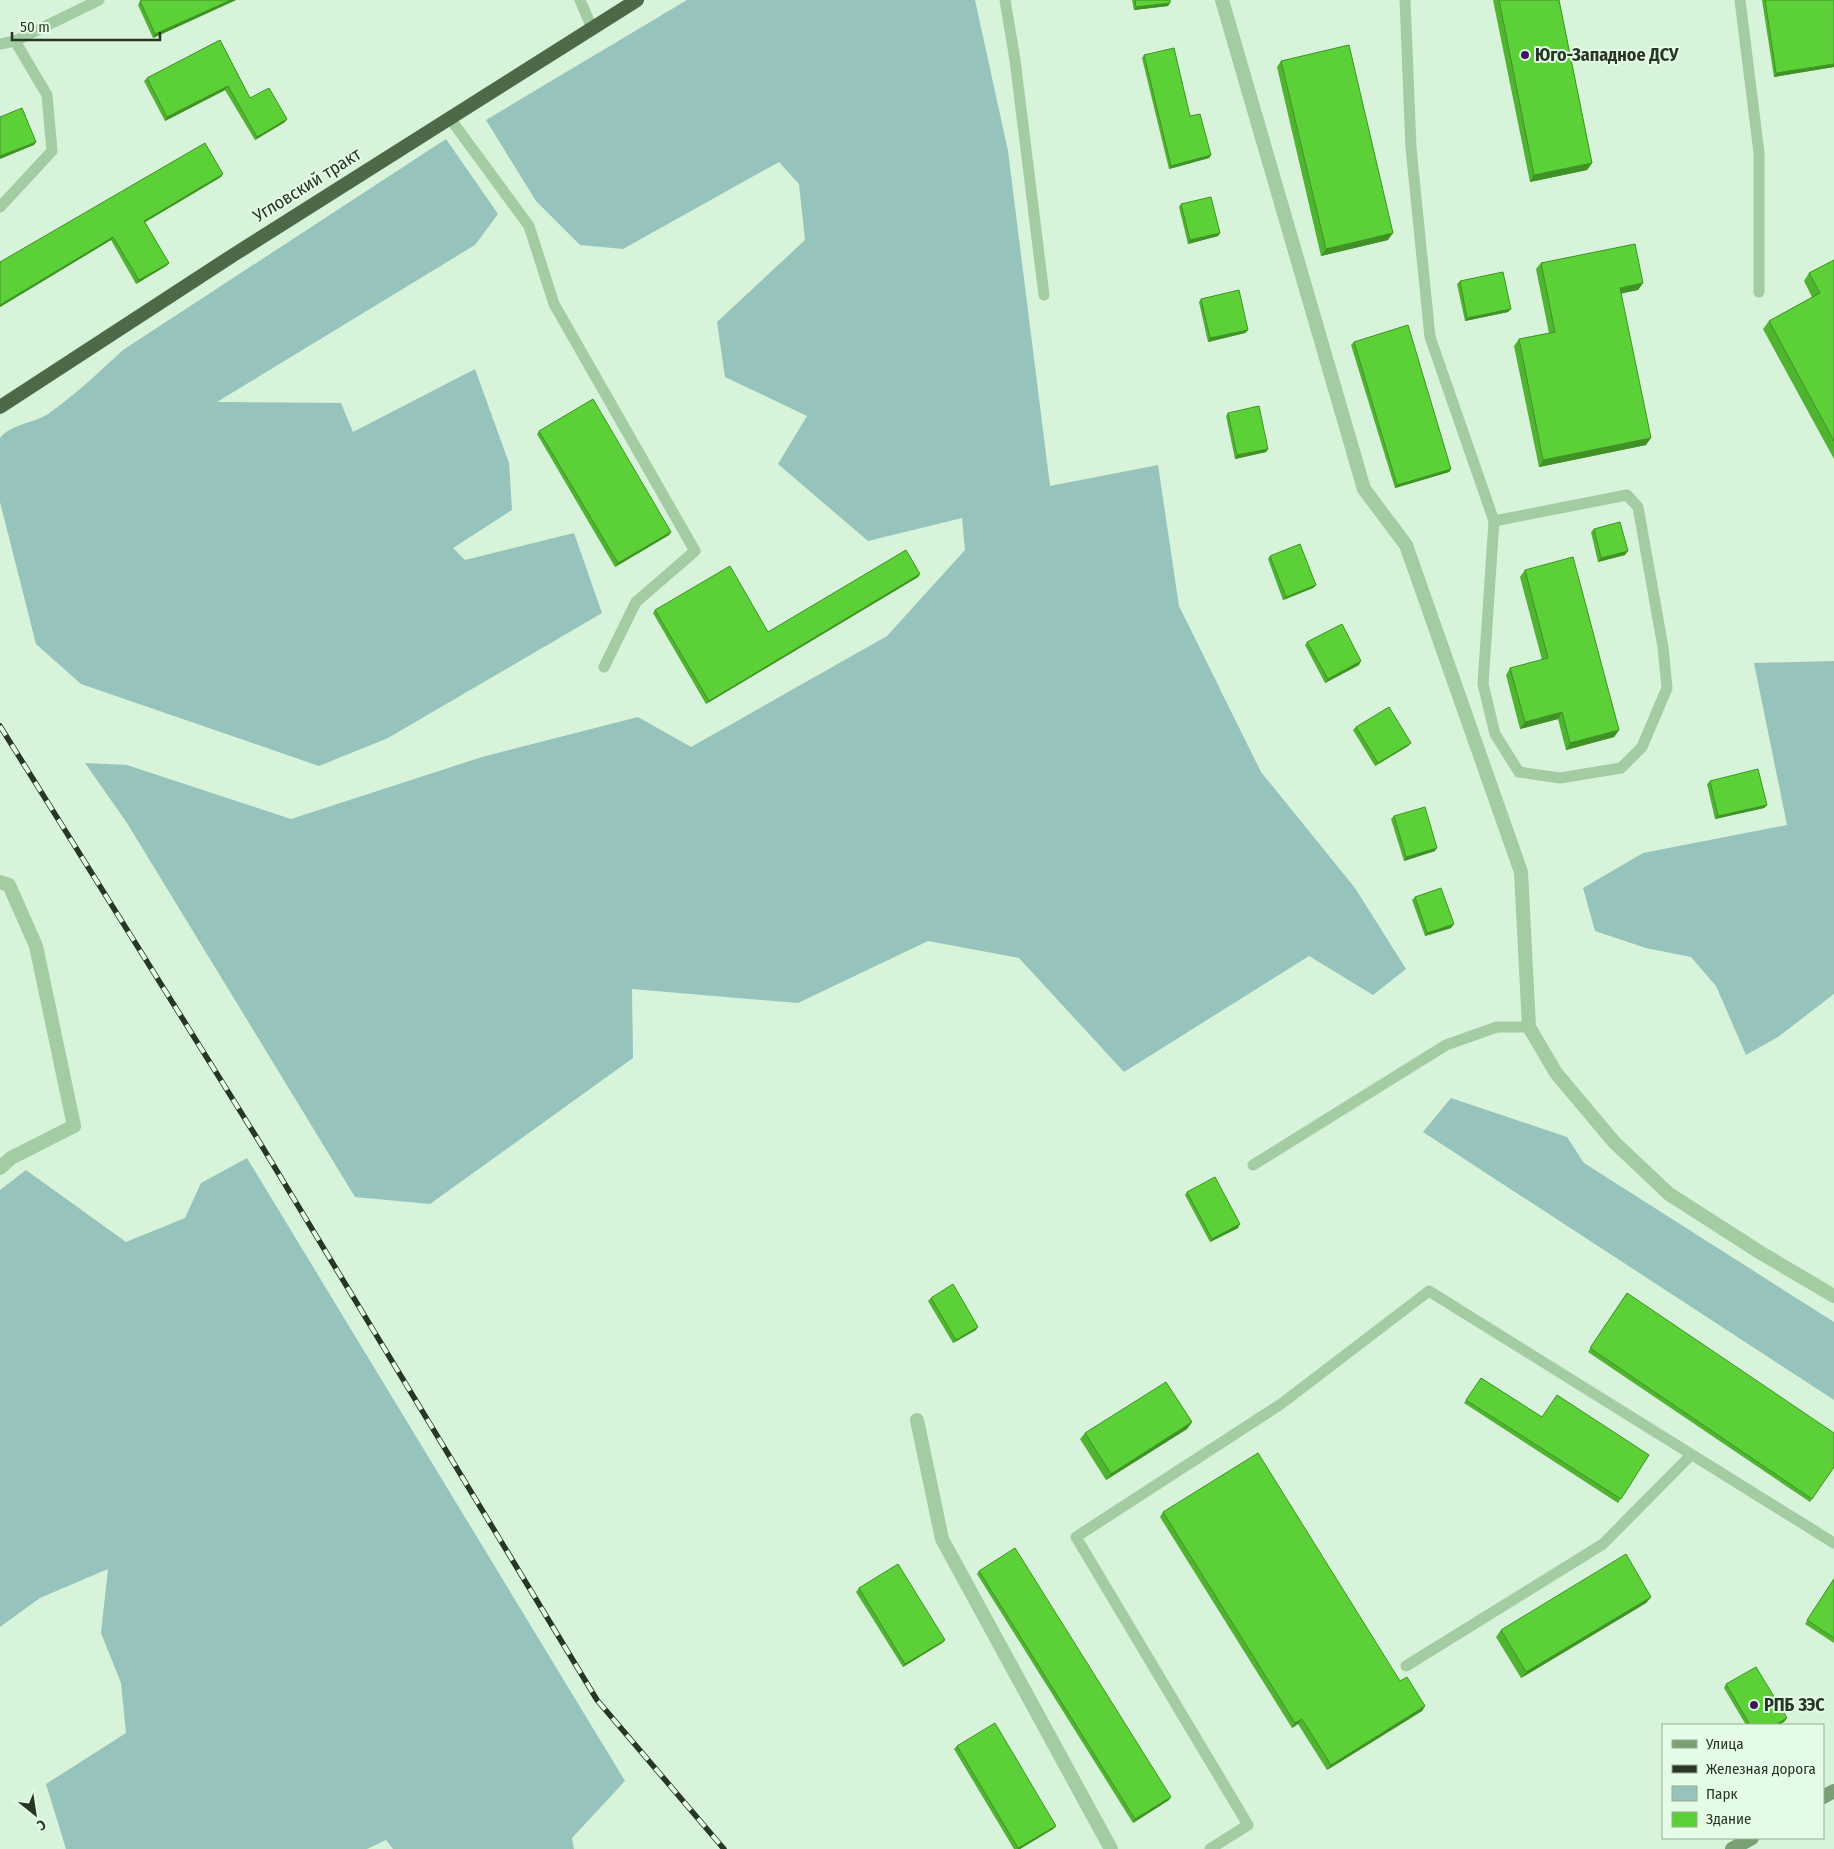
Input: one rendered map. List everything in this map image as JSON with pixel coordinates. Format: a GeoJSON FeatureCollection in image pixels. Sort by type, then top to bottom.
{"type":"FeatureCollection","features":[{"type":"Feature","properties":{"kind":"highway","name":"Угловский тракт"},"geometry":{"type":"LineString","coordinates":[[0,407],[449,117],[637,0]]}},
{"type":"Feature","properties":{"kind":"main road"},"geometry":{"type":"LineString","coordinates":[[1732,1849],[1750,1839]]}},
{"type":"Feature","properties":{"kind":"street"},"geometry":{"type":"LineString","coordinates":[[1222,0],[1364,489],[1406,545],[1521,872],[1529,1027],[1556,1073],[1608,1135],[1669,1194],[1761,1253],[1834,1296]]}},
{"type":"Feature","properties":{"kind":"street"},"geometry":{"type":"LineString","coordinates":[[0,882],[9,885],[36,946],[74,1126],[11,1158],[0,1168]]}},
{"type":"Feature","properties":{"kind":"street"},"geometry":{"type":"LineString","coordinates":[[917,1420],[942,1539],[1111,1849]]}},
{"type":"Feature","properties":{"kind":"lane"},"geometry":{"type":"LineString","coordinates":[[0,44],[15,41],[99,0]]}},
{"type":"Feature","properties":{"kind":"lane"},"geometry":{"type":"LineString","coordinates":[[580,0],[592,28]]}},
{"type":"Feature","properties":{"kind":"lane"},"geometry":{"type":"LineString","coordinates":[[1004,0],[1015,60],[1044,294]]}},
{"type":"Feature","properties":{"kind":"lane"},"geometry":{"type":"LineString","coordinates":[[1405,0],[1410,148],[1430,337],[1494,522],[1482,684],[1495,734],[1519,772],[1560,778],[1621,768],[1642,747],[1667,688],[1662,647],[1638,507],[1627,495],[1494,522]]}},
{"type":"Feature","properties":{"kind":"lane"},"geometry":{"type":"LineString","coordinates":[[1740,0],[1759,153],[1759,292]]}},
{"type":"Feature","properties":{"kind":"lane"},"geometry":{"type":"LineString","coordinates":[[0,207],[52,151],[47,95],[15,41]]}},
{"type":"Feature","properties":{"kind":"lane"},"geometry":{"type":"LineString","coordinates":[[449,117],[529,226],[554,304],[696,552],[636,602],[604,667]]}},
{"type":"Feature","properties":{"kind":"lane"},"geometry":{"type":"LineString","coordinates":[[1253,1166],[1446,1045],[1497,1027],[1529,1027]]}},
{"type":"Feature","properties":{"kind":"lane"},"geometry":{"type":"LineString","coordinates":[[1210,1849],[1248,1825],[1076,1537],[1282,1404],[1429,1291],[1834,1543]]}},
{"type":"Feature","properties":{"kind":"lane"},"geometry":{"type":"LineString","coordinates":[[1406,1666],[1603,1544],[1691,1455]]}},
{"type":"Feature","properties":{"kind":"green space"},"geometry":{"type":"Polygon","coordinates":[[[687,0],[975,0],[1008,151],[1050,486],[1158,465],[1179,606],[1261,772],[1355,888],[1406,969],[1373,995],[1309,956],[1124,1072],[1019,958],[928,941],[798,1003],[632,989],[633,1058],[430,1204],[355,1197],[127,823],[85,763],[127,765],[291,819],[482,757],[638,717],[691,747],[887,636],[965,550],[962,518],[868,541],[778,464],[807,416],[725,377],[717,322],[805,240],[799,184],[779,162],[623,249],[580,245],[536,201],[486,120],[687,0]]]}},
{"type":"Feature","properties":{"kind":"green space"},"geometry":{"type":"Polygon","coordinates":[[[446,139],[498,214],[475,245],[217,402],[341,403],[353,432],[475,369],[509,463],[512,510],[453,548],[465,560],[574,533],[602,613],[388,738],[319,766],[81,684],[36,644],[0,502],[0,438],[17,426],[48,414],[123,350],[446,139]]]}},
{"type":"Feature","properties":{"kind":"green space"},"geometry":{"type":"Polygon","coordinates":[[[1834,661],[1834,994],[1778,1037],[1746,1055],[1716,986],[1691,957],[1646,948],[1595,931],[1583,888],[1643,853],[1787,825],[1754,663],[1834,661]]]}},
{"type":"Feature","properties":{"kind":"green space"},"geometry":{"type":"Polygon","coordinates":[[[1451,1098],[1567,1137],[1584,1163],[1834,1322],[1834,1400],[1423,1132],[1451,1098]]]}},
{"type":"Feature","properties":{"kind":"green space"},"geometry":{"type":"Polygon","coordinates":[[[247,1158],[625,1781],[572,1838],[574,1849],[393,1849],[386,1840],[367,1849],[66,1849],[46,1784],[126,1733],[121,1683],[101,1633],[108,1569],[40,1598],[0,1627],[0,1190],[26,1170],[126,1242],[185,1218],[201,1183],[247,1158]]]}},
{"type":"Feature","properties":{"kind":"building"},"geometry":{"type":"Polygon","coordinates":[[[231,0],[155,34],[140,1],[231,0]]]}},
{"type":"Feature","properties":{"kind":"building"},"geometry":{"type":"Polygon","coordinates":[[[1135,0],[1170,0],[1170,3],[1136,7],[1135,0]]]}},
{"type":"Feature","properties":{"kind":"building"},"geometry":{"type":"Polygon","coordinates":[[[1499,0],[1559,0],[1592,163],[1534,175],[1499,0]]]}},
{"type":"Feature","properties":{"kind":"building"},"geometry":{"type":"Polygon","coordinates":[[[1765,0],[1834,0],[1834,64],[1776,73],[1765,0]]]}},
{"type":"Feature","properties":{"kind":"building"},"geometry":{"type":"Polygon","coordinates":[[[220,40],[250,98],[269,88],[287,119],[257,137],[228,86],[167,117],[147,78],[220,40]]]}},
{"type":"Feature","properties":{"kind":"building"},"geometry":{"type":"Polygon","coordinates":[[[1349,45],[1393,233],[1326,249],[1281,61],[1349,45]]]}},
{"type":"Feature","properties":{"kind":"building"},"geometry":{"type":"Polygon","coordinates":[[[1174,48],[1190,116],[1200,114],[1211,155],[1171,166],[1144,55],[1174,48]]]}},
{"type":"Feature","properties":{"kind":"building"},"geometry":{"type":"Polygon","coordinates":[[[22,108],[36,142],[0,156],[0,117],[22,108]]]}},
{"type":"Feature","properties":{"kind":"building"},"geometry":{"type":"Polygon","coordinates":[[[205,143],[223,174],[144,221],[169,263],[139,280],[113,237],[0,305],[0,262],[205,143]]]}},
{"type":"Feature","properties":{"kind":"building"},"geometry":{"type":"Polygon","coordinates":[[[1211,197],[1220,233],[1190,240],[1181,204],[1211,197]]]}},
{"type":"Feature","properties":{"kind":"building"},"geometry":{"type":"Polygon","coordinates":[[[1635,244],[1643,283],[1620,288],[1651,438],[1543,460],[1519,339],[1555,332],[1541,263],[1635,244]]]}},
{"type":"Feature","properties":{"kind":"building"},"geometry":{"type":"Polygon","coordinates":[[[1834,260],[1834,441],[1769,321],[1820,293],[1809,273],[1834,260]]]}},
{"type":"Feature","properties":{"kind":"building"},"geometry":{"type":"Polygon","coordinates":[[[1503,272],[1511,309],[1467,318],[1460,281],[1503,272]]]}},
{"type":"Feature","properties":{"kind":"building"},"geometry":{"type":"Polygon","coordinates":[[[1239,290],[1248,330],[1210,338],[1201,299],[1239,290]]]}},
{"type":"Feature","properties":{"kind":"building"},"geometry":{"type":"Polygon","coordinates":[[[1408,325],[1451,469],[1397,485],[1354,342],[1408,325]]]}},
{"type":"Feature","properties":{"kind":"building"},"geometry":{"type":"Polygon","coordinates":[[[593,399],[671,532],[618,563],[539,431],[593,399]]]}},
{"type":"Feature","properties":{"kind":"building"},"geometry":{"type":"Polygon","coordinates":[[[1259,406],[1268,449],[1237,455],[1228,413],[1259,406]]]}},
{"type":"Feature","properties":{"kind":"building"},"geometry":{"type":"Polygon","coordinates":[[[1620,522],[1628,551],[1601,558],[1594,529],[1620,522]]]}},
{"type":"Feature","properties":{"kind":"building"},"geometry":{"type":"Polygon","coordinates":[[[1300,544],[1316,585],[1286,597],[1270,556],[1300,544]]]}},
{"type":"Feature","properties":{"kind":"building"},"geometry":{"type":"Polygon","coordinates":[[[906,550],[920,574],[709,701],[655,610],[730,566],[768,632],[906,550]]]}},
{"type":"Feature","properties":{"kind":"building"},"geometry":{"type":"Polygon","coordinates":[[[1573,557],[1619,730],[1570,743],[1562,712],[1525,722],[1510,668],[1548,658],[1525,570],[1573,557]]]}},
{"type":"Feature","properties":{"kind":"building"},"geometry":{"type":"Polygon","coordinates":[[[1342,624],[1361,661],[1328,679],[1307,642],[1342,624]]]}},
{"type":"Feature","properties":{"kind":"building"},"geometry":{"type":"Polygon","coordinates":[[[1389,707],[1411,743],[1378,763],[1356,727],[1389,707]]]}},
{"type":"Feature","properties":{"kind":"building"},"geometry":{"type":"Polygon","coordinates":[[[1758,769],[1767,805],[1718,816],[1710,781],[1758,769]]]}},
{"type":"Feature","properties":{"kind":"building"},"geometry":{"type":"Polygon","coordinates":[[[1425,807],[1437,848],[1406,857],[1394,816],[1425,807]]]}},
{"type":"Feature","properties":{"kind":"building"},"geometry":{"type":"Polygon","coordinates":[[[1441,888],[1454,924],[1427,933],[1415,897],[1441,888]]]}},
{"type":"Feature","properties":{"kind":"building"},"geometry":{"type":"Polygon","coordinates":[[[1215,1177],[1240,1224],[1212,1239],[1187,1192],[1215,1177]]]}},
{"type":"Feature","properties":{"kind":"building"},"geometry":{"type":"Polygon","coordinates":[[[953,1284],[978,1327],[956,1340],[931,1298],[953,1284]]]}},
{"type":"Feature","properties":{"kind":"building"},"geometry":{"type":"Polygon","coordinates":[[[1627,1293],[1834,1433],[1834,1467],[1812,1499],[1590,1348],[1627,1293]]]}},
{"type":"Feature","properties":{"kind":"building"},"geometry":{"type":"Polygon","coordinates":[[[1481,1378],[1542,1417],[1557,1395],[1649,1455],[1621,1499],[1466,1400],[1481,1378]]]}},
{"type":"Feature","properties":{"kind":"building"},"geometry":{"type":"Polygon","coordinates":[[[1166,1382],[1192,1422],[1111,1474],[1085,1433],[1166,1382]]]}},
{"type":"Feature","properties":{"kind":"building"},"geometry":{"type":"Polygon","coordinates":[[[1258,1453],[1400,1681],[1407,1677],[1425,1706],[1331,1765],[1302,1719],[1295,1723],[1163,1512],[1258,1453]]]}},
{"type":"Feature","properties":{"kind":"building"},"geometry":{"type":"Polygon","coordinates":[[[1015,1548],[1171,1797],[1135,1819],[979,1571],[1015,1548]]]}},
{"type":"Feature","properties":{"kind":"building"},"geometry":{"type":"Polygon","coordinates":[[[1626,1554],[1651,1597],[1526,1672],[1501,1630],[1626,1554]]]}},
{"type":"Feature","properties":{"kind":"building"},"geometry":{"type":"Polygon","coordinates":[[[898,1564],[945,1640],[905,1664],[859,1588],[898,1564]]]}},
{"type":"Feature","properties":{"kind":"building"},"geometry":{"type":"Polygon","coordinates":[[[1834,1579],[1834,1638],[1807,1620],[1834,1579]]]}},
{"type":"Feature","properties":{"kind":"building","name":"РПБ ЗЭС"},"geometry":{"type":"Polygon","coordinates":[[[1756,1667],[1787,1718],[1777,1724],[1749,1724],[1726,1684],[1756,1667]]]}},
{"type":"Feature","properties":{"kind":"building"},"geometry":{"type":"Polygon","coordinates":[[[995,1723],[1056,1826],[1018,1848],[957,1746],[995,1723]]]}},
{"type":"Feature","properties":{"kind":"railway"},"geometry":{"type":"LineString","coordinates":[[0,726],[257,1138],[597,1700],[724,1849]]}},
{"type":"Feature","properties":{"kind":"place","name":"Юго-Западное ДСУ"},"geometry":{"type":"Point","coordinates":[1525,55]}},
{"type":"Feature","properties":{"kind":"place","name":"РПБ ЗЭС"},"geometry":{"type":"Point","coordinates":[1754,1705]}}]}
